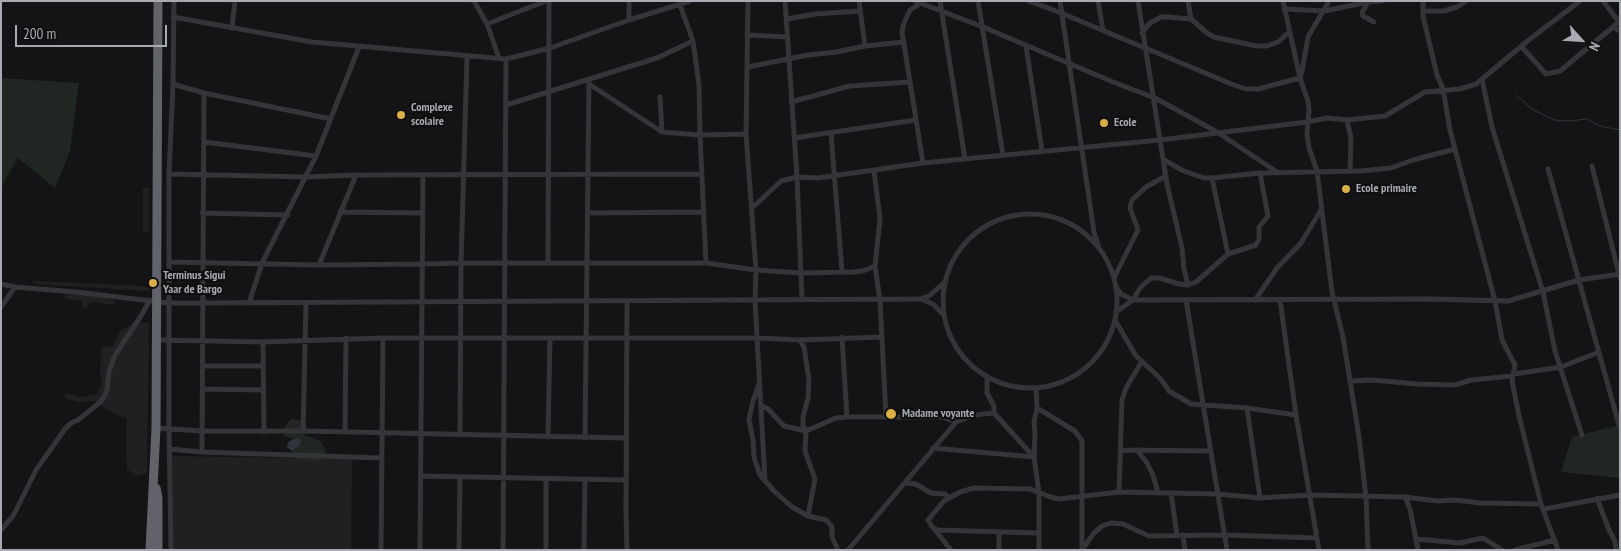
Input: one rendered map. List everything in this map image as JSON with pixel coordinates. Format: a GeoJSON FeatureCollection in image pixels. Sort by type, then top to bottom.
{"type":"FeatureCollection","features":[{"type":"Feature","properties":{"kind":"highway"},"geometry":{"type":"LineString","coordinates":[[150,550],[156,428],[157,340],[153,301],[158,1]]}},
{"type":"Feature","properties":{"kind":"highway"},"geometry":{"type":"LineString","coordinates":[[154,483],[158,498],[158,550]]}},
{"type":"Feature","properties":{"kind":"street"},"geometry":{"type":"LineString","coordinates":[[171,549],[168,302],[169,174],[174,84],[174,1]]}},
{"type":"Feature","properties":{"kind":"street"},"geometry":{"type":"LineString","coordinates":[[232,28],[235,1]]}},
{"type":"Feature","properties":{"kind":"street"},"geometry":{"type":"LineString","coordinates":[[474,1],[487,24],[499,58]]}},
{"type":"Feature","properties":{"kind":"street"},"geometry":{"type":"LineString","coordinates":[[487,24],[534,3],[548,1],[550,48],[548,92],[548,263]]}},
{"type":"Feature","properties":{"kind":"street"},"geometry":{"type":"LineString","coordinates":[[629,1],[629,20]]}},
{"type":"Feature","properties":{"kind":"street"},"geometry":{"type":"LineString","coordinates":[[174,17],[312,42],[506,59],[550,48],[690,1]]}},
{"type":"Feature","properties":{"kind":"street"},"geometry":{"type":"LineString","coordinates":[[748,1],[746,134],[756,270],[755,300],[765,481]]}},
{"type":"Feature","properties":{"kind":"street"},"geometry":{"type":"LineString","coordinates":[[785,1],[797,178],[802,300]]}},
{"type":"Feature","properties":{"kind":"street"},"geometry":{"type":"LineString","coordinates":[[859,1],[865,46]]}},
{"type":"Feature","properties":{"kind":"street"},"geometry":{"type":"LineString","coordinates":[[940,1],[965,159]]}},
{"type":"Feature","properties":{"kind":"street"},"geometry":{"type":"LineString","coordinates":[[978,1],[1003,155]]}},
{"type":"Feature","properties":{"kind":"street"},"geometry":{"type":"LineString","coordinates":[[1029,1],[1246,89],[1258,89],[1300,78]]}},
{"type":"Feature","properties":{"kind":"street"},"geometry":{"type":"LineString","coordinates":[[1060,1],[1094,232],[1099,248]]}},
{"type":"Feature","properties":{"kind":"street"},"geometry":{"type":"LineString","coordinates":[[1098,1],[1103,30]]}},
{"type":"Feature","properties":{"kind":"street"},"geometry":{"type":"LineString","coordinates":[[1138,1],[1166,176],[1188,285]]}},
{"type":"Feature","properties":{"kind":"street"},"geometry":{"type":"LineString","coordinates":[[1188,1],[1191,18],[1214,37],[1256,46],[1267,46],[1278,42],[1289,32]]}},
{"type":"Feature","properties":{"kind":"street"},"geometry":{"type":"LineString","coordinates":[[1283,1],[1300,78],[1308,101],[1307,134],[1309,148],[1317,171],[1332,292],[1351,380],[1366,497],[1368,550]]}},
{"type":"Feature","properties":{"kind":"street"},"geometry":{"type":"LineString","coordinates":[[1300,78],[1308,37],[1329,1]]}},
{"type":"Feature","properties":{"kind":"street"},"geometry":{"type":"LineString","coordinates":[[1284,9],[1325,10],[1382,1]]}},
{"type":"Feature","properties":{"kind":"street"},"geometry":{"type":"LineString","coordinates":[[1423,1],[1423,11],[1443,89],[1450,130],[1495,301],[1502,340],[1515,365],[1513,375],[1514,395],[1543,506],[1558,550]]}},
{"type":"Feature","properties":{"kind":"street"},"geometry":{"type":"LineString","coordinates":[[1423,11],[1444,11],[1457,7],[1466,1]]}},
{"type":"Feature","properties":{"kind":"street"},"geometry":{"type":"LineString","coordinates":[[752,208],[781,181],[797,178],[818,178],[923,163],[1160,140],[1327,118],[1348,120],[1386,116],[1425,92],[1470,87],[1580,1]]}},
{"type":"Feature","properties":{"kind":"street"},"geometry":{"type":"LineString","coordinates":[[1521,46],[1546,74],[1560,71],[1619,22],[1602,1]]}},
{"type":"Feature","properties":{"kind":"street"},"geometry":{"type":"LineString","coordinates":[[923,163],[902,32],[910,10],[918,2],[1155,98],[1217,132],[1277,172]]}},
{"type":"Feature","properties":{"kind":"street"},"geometry":{"type":"LineString","coordinates":[[1368,2],[1362,13],[1374,22]]}},
{"type":"Feature","properties":{"kind":"street"},"geometry":{"type":"LineString","coordinates":[[680,5],[693,41],[699,86],[706,263]]}},
{"type":"Feature","properties":{"kind":"street"},"geometry":{"type":"LineString","coordinates":[[786,19],[815,14],[860,11]]}},
{"type":"Feature","properties":{"kind":"street"},"geometry":{"type":"LineString","coordinates":[[1142,33],[1150,23],[1161,18],[1191,18]]}},
{"type":"Feature","properties":{"kind":"street"},"geometry":{"type":"LineString","coordinates":[[1613,27],[1620,31]]}},
{"type":"Feature","properties":{"kind":"street"},"geometry":{"type":"LineString","coordinates":[[747,35],[788,37]]}},
{"type":"Feature","properties":{"kind":"street"},"geometry":{"type":"LineString","coordinates":[[506,105],[589,81],[656,58],[693,41]]}},
{"type":"Feature","properties":{"kind":"street"},"geometry":{"type":"LineString","coordinates":[[748,66],[865,46],[904,42]]}},
{"type":"Feature","properties":{"kind":"street"},"geometry":{"type":"LineString","coordinates":[[1026,46],[1042,151]]}},
{"type":"Feature","properties":{"kind":"street"},"geometry":{"type":"LineString","coordinates":[[249,303],[262,264],[316,156],[359,47]]}},
{"type":"Feature","properties":{"kind":"street"},"geometry":{"type":"LineString","coordinates":[[460,435],[461,262],[467,56]]}},
{"type":"Feature","properties":{"kind":"street"},"geometry":{"type":"LineString","coordinates":[[503,550],[506,59]]}},
{"type":"Feature","properties":{"kind":"street"},"geometry":{"type":"LineString","coordinates":[[1482,79],[1492,127],[1543,292],[1556,351],[1582,435]]}},
{"type":"Feature","properties":{"kind":"street"},"geometry":{"type":"LineString","coordinates":[[589,81],[662,132],[746,134]]}},
{"type":"Feature","properties":{"kind":"street"},"geometry":{"type":"LineString","coordinates":[[585,438],[589,81]]}},
{"type":"Feature","properties":{"kind":"street"},"geometry":{"type":"LineString","coordinates":[[791,102],[850,86],[910,82]]}},
{"type":"Feature","properties":{"kind":"street"},"geometry":{"type":"LineString","coordinates":[[174,84],[204,93],[331,119]]}},
{"type":"Feature","properties":{"kind":"street"},"geometry":{"type":"LineString","coordinates":[[202,452],[204,93]]}},
{"type":"Feature","properties":{"kind":"street"},"geometry":{"type":"LineString","coordinates":[[660,97],[662,132]]}},
{"type":"Feature","properties":{"kind":"street"},"geometry":{"type":"LineString","coordinates":[[794,138],[916,120]]}},
{"type":"Feature","properties":{"kind":"street"},"geometry":{"type":"LineString","coordinates":[[1348,120],[1351,138],[1350,170]]}},
{"type":"Feature","properties":{"kind":"street"},"geometry":{"type":"LineString","coordinates":[[831,134],[842,271]]}},
{"type":"Feature","properties":{"kind":"street"},"geometry":{"type":"LineString","coordinates":[[204,142],[316,156]]}},
{"type":"Feature","properties":{"kind":"street"},"geometry":{"type":"LineString","coordinates":[[1164,160],[1184,171],[1204,178],[1212,178],[1277,172],[1361,171],[1391,168],[1412,160],[1455,149]]}},
{"type":"Feature","properties":{"kind":"street"},"geometry":{"type":"LineString","coordinates":[[1116,286],[1121,294],[1133,300],[1508,302],[1579,280],[1619,276],[1592,166]]}},
{"type":"Feature","properties":{"kind":"street"},"geometry":{"type":"LineString","coordinates":[[1548,169],[1619,425]]}},
{"type":"Feature","properties":{"kind":"street"},"geometry":{"type":"LineString","coordinates":[[874,171],[880,220],[875,266],[880,300],[886,417]]}},
{"type":"Feature","properties":{"kind":"street"},"geometry":{"type":"LineString","coordinates":[[1116,312],[1133,300],[1140,288],[1151,278],[1160,278],[1188,285],[1196,282],[1228,254],[1256,245],[1259,239],[1259,227],[1268,219],[1268,208],[1260,173]]}},
{"type":"Feature","properties":{"kind":"street"},"geometry":{"type":"LineString","coordinates":[[169,174],[306,177],[356,175],[702,174]]}},
{"type":"Feature","properties":{"kind":"street"},"geometry":{"type":"LineString","coordinates":[[319,265],[356,175]]}},
{"type":"Feature","properties":{"kind":"street"},"geometry":{"type":"LineString","coordinates":[[420,550],[423,176]]}},
{"type":"Feature","properties":{"kind":"street"},"geometry":{"type":"LineString","coordinates":[[1114,278],[1138,230],[1130,208],[1132,200],[1146,187],[1166,176]]}},
{"type":"Feature","properties":{"kind":"street"},"geometry":{"type":"LineString","coordinates":[[1212,178],[1228,254]]}},
{"type":"Feature","properties":{"kind":"street"},"geometry":{"type":"LineString","coordinates":[[1255,300],[1277,268],[1302,243],[1321,209]]}},
{"type":"Feature","properties":{"kind":"street"},"geometry":{"type":"LineString","coordinates":[[340,212],[423,213]]}},
{"type":"Feature","properties":{"kind":"street"},"geometry":{"type":"LineString","coordinates":[[588,212],[704,212]]}},
{"type":"Feature","properties":{"kind":"street"},"geometry":{"type":"LineString","coordinates":[[202,213],[288,215]]}},
{"type":"Feature","properties":{"kind":"street"},"geometry":{"type":"LineString","coordinates":[[1016,215],[1042,215],[1058,219],[1081,230],[1099,248],[1108,262],[1114,278],[1116,286],[1115,320],[1105,344],[1090,364],[1076,374],[1061,382],[1036,388],[1011,386],[987,376],[973,366],[957,347],[945,315],[944,298],[946,282],[956,258],[971,238],[992,223],[1016,215]]}},
{"type":"Feature","properties":{"kind":"street"},"geometry":{"type":"LineString","coordinates":[[169,262],[319,265],[461,262],[706,263],[756,270],[801,273],[863,270],[875,266]]}},
{"type":"Feature","properties":{"kind":"street"},"geometry":{"type":"LineString","coordinates":[[1,284],[15,288],[202,304],[920,299],[929,296],[946,282]]}},
{"type":"Feature","properties":{"kind":"street"},"geometry":{"type":"LineString","coordinates":[[1,307],[15,288]]}},
{"type":"Feature","properties":{"kind":"street"},"geometry":{"type":"LineString","coordinates":[[920,299],[933,304],[945,315]]}},
{"type":"Feature","properties":{"kind":"street"},"geometry":{"type":"LineString","coordinates":[[1186,300],[1227,550]]}},
{"type":"Feature","properties":{"kind":"street"},"geometry":{"type":"LineString","coordinates":[[1280,300],[1296,415],[1319,550]]}},
{"type":"Feature","properties":{"kind":"street"},"geometry":{"type":"LineString","coordinates":[[1,530],[13,516],[36,470],[65,429],[98,404],[104,397],[114,355],[153,301]]}},
{"type":"Feature","properties":{"kind":"street"},"geometry":{"type":"LineString","coordinates":[[627,301],[627,550]]}},
{"type":"Feature","properties":{"kind":"street"},"geometry":{"type":"LineString","coordinates":[[303,431],[306,302]]}},
{"type":"Feature","properties":{"kind":"street"},"geometry":{"type":"LineString","coordinates":[[1115,320],[1136,356],[1160,378],[1169,391],[1191,404],[1248,408],[1296,415]]}},
{"type":"Feature","properties":{"kind":"street"},"geometry":{"type":"LineString","coordinates":[[842,337],[847,417]]}},
{"type":"Feature","properties":{"kind":"street"},"geometry":{"type":"LineString","coordinates":[[157,340],[263,342],[346,338],[757,338],[800,340],[882,337]]}},
{"type":"Feature","properties":{"kind":"street"},"geometry":{"type":"LineString","coordinates":[[345,432],[346,338]]}},
{"type":"Feature","properties":{"kind":"street"},"geometry":{"type":"LineString","coordinates":[[381,550],[384,338]]}},
{"type":"Feature","properties":{"kind":"street"},"geometry":{"type":"LineString","coordinates":[[548,437],[550,338]]}},
{"type":"Feature","properties":{"kind":"street"},"geometry":{"type":"LineString","coordinates":[[800,340],[804,348],[809,380],[808,398],[803,417],[803,425],[806,431],[805,451],[815,479],[808,516]]}},
{"type":"Feature","properties":{"kind":"street"},"geometry":{"type":"LineString","coordinates":[[263,342],[264,432]]}},
{"type":"Feature","properties":{"kind":"street"},"geometry":{"type":"LineString","coordinates":[[1351,380],[1455,384],[1561,367],[1599,352]]}},
{"type":"Feature","properties":{"kind":"street"},"geometry":{"type":"LineString","coordinates":[[1119,492],[1122,400],[1132,376],[1142,361]]}},
{"type":"Feature","properties":{"kind":"street"},"geometry":{"type":"LineString","coordinates":[[203,366],[263,366]]}},
{"type":"Feature","properties":{"kind":"street"},"geometry":{"type":"LineString","coordinates":[[987,376],[987,393],[994,406],[994,413],[1034,457]]}},
{"type":"Feature","properties":{"kind":"street"},"geometry":{"type":"LineString","coordinates":[[760,382],[749,419],[754,457],[760,474],[786,502],[808,516],[826,520],[832,527],[832,537],[838,550]]}},
{"type":"Feature","properties":{"kind":"street"},"geometry":{"type":"LineString","coordinates":[[1036,388],[1037,408],[1034,422],[1034,457],[1039,493],[1039,550]]}},
{"type":"Feature","properties":{"kind":"street"},"geometry":{"type":"LineString","coordinates":[[203,389],[263,390]]}},
{"type":"Feature","properties":{"kind":"street"},"geometry":{"type":"LineString","coordinates":[[762,406],[768,409],[784,426],[806,431],[836,418],[847,417],[942,417],[956,422]]}},
{"type":"Feature","properties":{"kind":"street"},"geometry":{"type":"LineString","coordinates":[[1037,408],[1075,431],[1082,441],[1082,550]]}},
{"type":"Feature","properties":{"kind":"street"},"geometry":{"type":"LineString","coordinates":[[1248,408],[1260,498]]}},
{"type":"Feature","properties":{"kind":"street"},"geometry":{"type":"LineString","coordinates":[[848,550],[956,422],[974,415],[994,413]]}},
{"type":"Feature","properties":{"kind":"street"},"geometry":{"type":"LineString","coordinates":[[156,428],[202,431],[303,431],[626,438]]}},
{"type":"Feature","properties":{"kind":"street"},"geometry":{"type":"LineString","coordinates":[[933,448],[1034,457]]}},
{"type":"Feature","properties":{"kind":"street"},"geometry":{"type":"LineString","coordinates":[[169,449],[202,452],[382,458]]}},
{"type":"Feature","properties":{"kind":"street"},"geometry":{"type":"LineString","coordinates":[[1121,450],[1211,451]]}},
{"type":"Feature","properties":{"kind":"street"},"geometry":{"type":"LineString","coordinates":[[1137,450],[1147,463],[1158,492]]}},
{"type":"Feature","properties":{"kind":"street"},"geometry":{"type":"LineString","coordinates":[[421,476],[626,480]]}},
{"type":"Feature","properties":{"kind":"street"},"geometry":{"type":"LineString","coordinates":[[459,550],[460,477]]}},
{"type":"Feature","properties":{"kind":"street"},"geometry":{"type":"LineString","coordinates":[[546,478],[546,550]]}},
{"type":"Feature","properties":{"kind":"street"},"geometry":{"type":"LineString","coordinates":[[584,550],[585,479]]}},
{"type":"Feature","properties":{"kind":"street"},"geometry":{"type":"LineString","coordinates":[[906,483],[916,484],[930,492],[945,494],[949,498]]}},
{"type":"Feature","properties":{"kind":"street"},"geometry":{"type":"LineString","coordinates":[[951,550],[928,520],[941,504],[949,498],[974,488],[1030,490],[1059,499],[1119,492],[1158,492],[1218,494],[1260,498],[1310,495],[1404,497],[1543,506],[1620,495]]}},
{"type":"Feature","properties":{"kind":"street"},"geometry":{"type":"LineString","coordinates":[[1171,493],[1185,550]]}},
{"type":"Feature","properties":{"kind":"street"},"geometry":{"type":"LineString","coordinates":[[1404,497],[1410,510],[1418,550]]}},
{"type":"Feature","properties":{"kind":"street"},"geometry":{"type":"LineString","coordinates":[[1598,498],[1608,530],[1615,541],[1616,550]]}},
{"type":"Feature","properties":{"kind":"street"},"geometry":{"type":"LineString","coordinates":[[1082,550],[1094,533],[1102,526],[1111,523],[1124,524],[1149,536],[1225,535],[1317,538]]}},
{"type":"Feature","properties":{"kind":"street"},"geometry":{"type":"LineString","coordinates":[[935,530],[1039,533]]}},
{"type":"Feature","properties":{"kind":"street"},"geometry":{"type":"LineString","coordinates":[[999,532],[999,550]]}},
{"type":"Feature","properties":{"kind":"street"},"geometry":{"type":"LineString","coordinates":[[1416,539],[1460,543],[1483,538],[1502,550]]}},
{"type":"Feature","properties":{"kind":"street"},"geometry":{"type":"LineString","coordinates":[[1515,550],[1555,540]]}},
{"type":"Feature","properties":{"kind":"shaded area"},"geometry":{"type":"Polygon","coordinates":[[[1,78],[79,83],[70,151],[55,188],[18,158],[1,187],[1,78]]]}},
{"type":"Feature","properties":{"kind":"shaded area"},"geometry":{"type":"Polygon","coordinates":[[[143,188],[149,188],[149,232],[143,233],[143,188]]]}},
{"type":"Feature","properties":{"kind":"shaded area"},"geometry":{"type":"Polygon","coordinates":[[[33,281],[143,286],[149,288],[149,291],[33,284],[33,281]]]}},
{"type":"Feature","properties":{"kind":"shaded area"},"geometry":{"type":"Polygon","coordinates":[[[65,293],[100,296],[115,301],[114,305],[90,302],[88,308],[82,307],[82,301],[65,299],[65,293]]]}},
{"type":"Feature","properties":{"kind":"shaded area"},"geometry":{"type":"Polygon","coordinates":[[[137,322],[149,323],[147,473],[135,476],[127,469],[127,419],[105,409],[97,401],[79,402],[64,398],[66,393],[83,397],[97,394],[102,383],[100,371],[102,346],[112,347],[120,331],[137,322]]]}},
{"type":"Feature","properties":{"kind":"shaded area"},"geometry":{"type":"Polygon","coordinates":[[[291,419],[299,420],[307,426],[305,435],[320,441],[326,451],[324,459],[312,462],[296,459],[292,451],[299,446],[296,438],[292,439],[284,436],[285,426],[291,419]]]}},
{"type":"Feature","properties":{"kind":"shaded area"},"geometry":{"type":"Polygon","coordinates":[[[1620,425],[1620,478],[1561,472],[1572,437],[1620,425]]]}},
{"type":"Feature","properties":{"kind":"shaded area"},"geometry":{"type":"Polygon","coordinates":[[[296,438],[301,440],[299,446],[292,451],[287,447],[288,442],[296,438]]]}},
{"type":"Feature","properties":{"kind":"shaded area"},"geometry":{"type":"Polygon","coordinates":[[[172,456],[352,459],[351,550],[173,550],[172,456]]]}},
{"type":"Feature","properties":{"kind":"waterway"},"geometry":{"type":"LineString","coordinates":[[1516,95],[1532,109],[1554,120],[1587,119],[1600,126],[1620,130]]}},
{"type":"Feature","properties":{"kind":"place","name":"Complexe scolaire"},"geometry":{"type":"Point","coordinates":[401,115]}},
{"type":"Feature","properties":{"kind":"place","name":"Ecole"},"geometry":{"type":"Point","coordinates":[1104,123]}},
{"type":"Feature","properties":{"kind":"place","name":"Ecole primaire"},"geometry":{"type":"Point","coordinates":[1346,189]}},
{"type":"Feature","properties":{"kind":"place","name":"Terminus Sigui Yaar de Bargo"},"geometry":{"type":"Point","coordinates":[153,283]}},
{"type":"Feature","properties":{"kind":"place","name":"Madame voyante"},"geometry":{"type":"Point","coordinates":[891,414]}}]}
